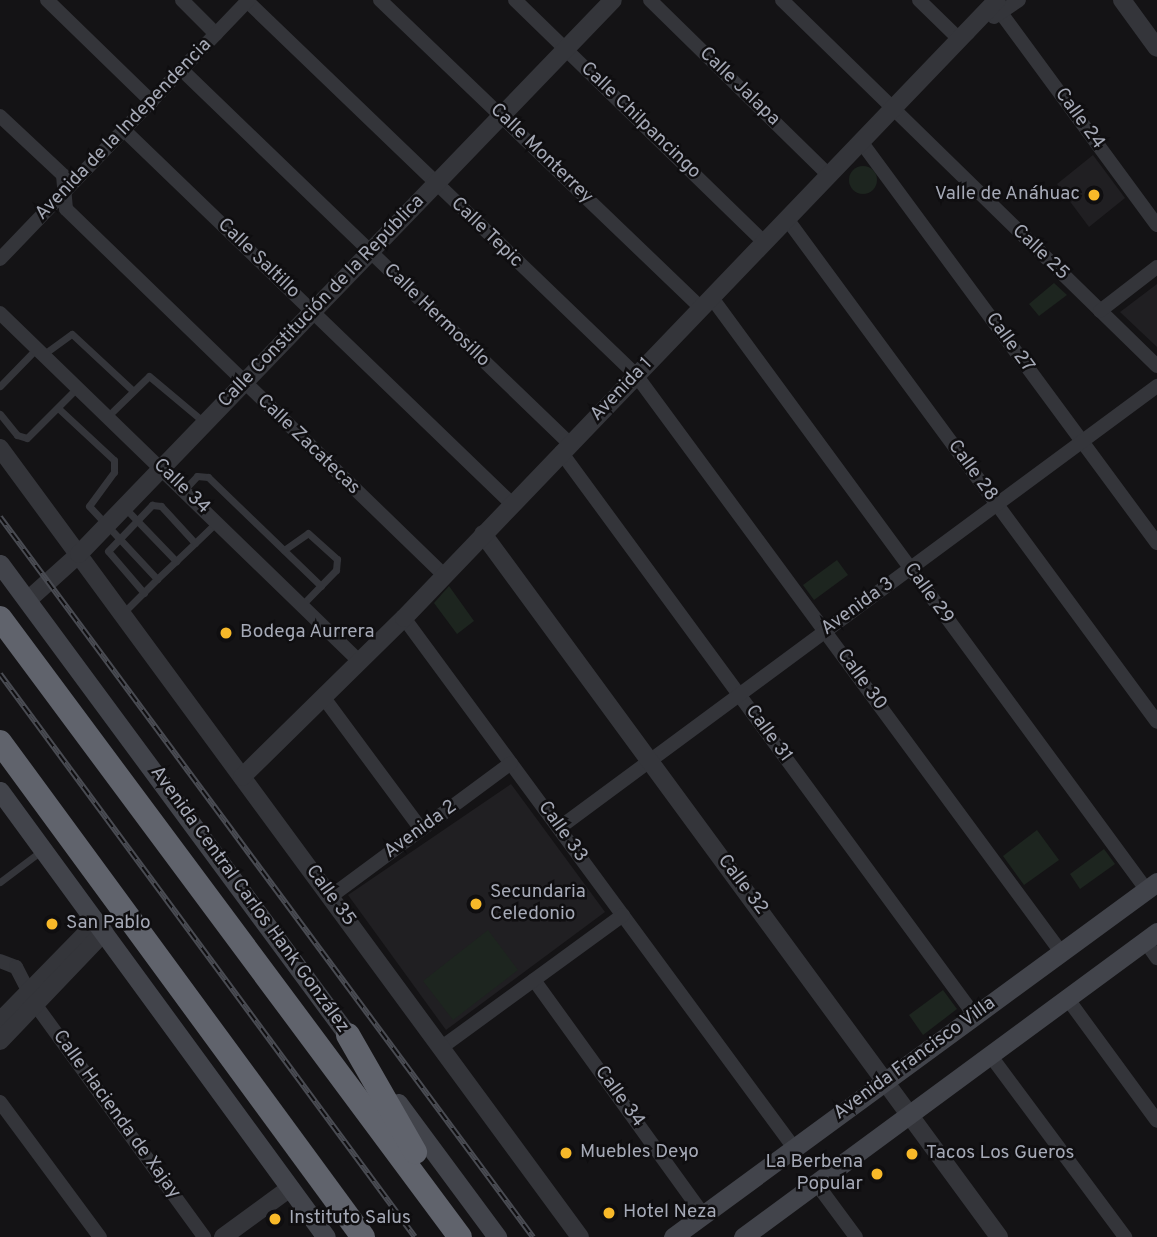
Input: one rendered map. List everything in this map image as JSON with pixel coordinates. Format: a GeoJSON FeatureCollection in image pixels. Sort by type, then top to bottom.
{"type":"FeatureCollection","features":[{"type":"Feature","properties":{"kind":"highway","name":"Avenida Central Carlos Hank González"},"geometry":{"type":"LineString","coordinates":[[0,618],[462,1237]]}},
{"type":"Feature","properties":{"kind":"highway"},"geometry":{"type":"LineString","coordinates":[[0,742],[363,1237]]}},
{"type":"Feature","properties":{"kind":"highway"},"geometry":{"type":"LineString","coordinates":[[0,763],[39,794]]}},
{"type":"Feature","properties":{"kind":"highway"},"geometry":{"type":"LineString","coordinates":[[348,1035],[462,1237]]}},
{"type":"Feature","properties":{"kind":"main road","name":"Avenida Central Carlos Hank González"},"geometry":{"type":"LineString","coordinates":[[0,564],[497,1237]]}},
{"type":"Feature","properties":{"kind":"main road"},"geometry":{"type":"LineString","coordinates":[[0,791],[326,1237]]}},
{"type":"Feature","properties":{"kind":"main road","name":"Avenida Francisco Villa"},"geometry":{"type":"LineString","coordinates":[[673,1237],[1152,886]]}},
{"type":"Feature","properties":{"kind":"main road"},"geometry":{"type":"LineString","coordinates":[[743,1237],[1151,937]]}},
{"type":"Feature","properties":{"kind":"street"},"geometry":{"type":"LineString","coordinates":[[47,0],[152,102]]}},
{"type":"Feature","properties":{"kind":"street"},"geometry":{"type":"LineString","coordinates":[[182,0],[216,34]]}},
{"type":"Feature","properties":{"kind":"street","name":"Calle Monterrey"},"geometry":{"type":"LineString","coordinates":[[380,0],[501,116],[707,303]]}},
{"type":"Feature","properties":{"kind":"street","name":"Calle Chilpancingo"},"geometry":{"type":"LineString","coordinates":[[515,0],[765,243]]}},
{"type":"Feature","properties":{"kind":"street","name":"Calle Constitución de la República"},"geometry":{"type":"LineString","coordinates":[[27,600],[79,554],[111,533],[131,514],[163,468],[205,423],[613,0]]}},
{"type":"Feature","properties":{"kind":"street","name":"Calle Jalapa"},"geometry":{"type":"LineString","coordinates":[[650,0],[829,175]]}},
{"type":"Feature","properties":{"kind":"street","name":"Calle 25"},"geometry":{"type":"LineString","coordinates":[[782,0],[1157,366]]}},
{"type":"Feature","properties":{"kind":"street"},"geometry":{"type":"LineString","coordinates":[[919,0],[959,39]]}},
{"type":"Feature","properties":{"kind":"street"},"geometry":{"type":"LineString","coordinates":[[999,6],[1019,0]]}},
{"type":"Feature","properties":{"kind":"street"},"geometry":{"type":"LineString","coordinates":[[1122,0],[1157,48]]}},
{"type":"Feature","properties":{"kind":"street","name":"Avenida de la Independencia"},"geometry":{"type":"LineString","coordinates":[[0,259],[248,1]]}},
{"type":"Feature","properties":{"kind":"street","name":"Calle Tepic"},"geometry":{"type":"LineString","coordinates":[[248,1],[636,375]]}},
{"type":"Feature","properties":{"kind":"street","name":"Avenida 1"},"geometry":{"type":"LineString","coordinates":[[242,777],[404,618],[959,39],[999,6]]}},
{"type":"Feature","properties":{"kind":"street","name":"Calle 24"},"geometry":{"type":"LineString","coordinates":[[999,6],[1157,225]]}},
{"type":"Feature","properties":{"kind":"street","name":"Calle Hermosillo"},"geometry":{"type":"LineString","coordinates":[[183,71],[566,448]]}},
{"type":"Feature","properties":{"kind":"street","name":"Calle Zacatecas"},"geometry":{"type":"LineString","coordinates":[[0,116],[63,175],[67,191],[66,209],[444,575]]}},
{"type":"Feature","properties":{"kind":"street","name":"Calle Saltillo"},"geometry":{"type":"LineString","coordinates":[[125,131],[512,504]]}},
{"type":"Feature","properties":{"kind":"street","name":"Calle 27"},"geometry":{"type":"LineString","coordinates":[[862,143],[1157,542]]}},
{"type":"Feature","properties":{"kind":"street","name":"Calle 28"},"geometry":{"type":"LineString","coordinates":[[787,219],[1157,722]]}},
{"type":"Feature","properties":{"kind":"street"},"geometry":{"type":"LineString","coordinates":[[1100,311],[1157,267]]}},
{"type":"Feature","properties":{"kind":"street","name":"Calle 29"},"geometry":{"type":"LineString","coordinates":[[707,303],[1152,886]]}},
{"type":"Feature","properties":{"kind":"street","name":"Calle 34"},"geometry":{"type":"LineString","coordinates":[[0,313],[163,468],[360,662]]}},
{"type":"Feature","properties":{"kind":"street","name":"Calle 30"},"geometry":{"type":"LineString","coordinates":[[636,375],[1061,952]]}},
{"type":"Feature","properties":{"kind":"street","name":"Avenida 3"},"geometry":{"type":"LineString","coordinates":[[559,828],[1157,386]]}},
{"type":"Feature","properties":{"kind":"street","name":"Calle 35"},"geometry":{"type":"LineString","coordinates":[[0,448],[580,1237]]}},
{"type":"Feature","properties":{"kind":"street","name":"Calle 31"},"geometry":{"type":"LineString","coordinates":[[566,448],[739,695],[975,1016]]}},
{"type":"Feature","properties":{"kind":"street","name":"Calle 32"},"geometry":{"type":"LineString","coordinates":[[483,534],[999,1237]]}},
{"type":"Feature","properties":{"kind":"street","name":"Calle 33"},"geometry":{"type":"LineString","coordinates":[[404,618],[794,1148]]}},
{"type":"Feature","properties":{"kind":"street"},"geometry":{"type":"LineString","coordinates":[[324,698],[421,829]]}},
{"type":"Feature","properties":{"kind":"street","name":"Avenida 2"},"geometry":{"type":"LineString","coordinates":[[330,897],[511,763]]}},
{"type":"Feature","properties":{"kind":"street"},"geometry":{"type":"LineString","coordinates":[[442,1047],[623,915]]}},
{"type":"Feature","properties":{"kind":"street"},"geometry":{"type":"LineString","coordinates":[[0,1041],[33,997],[100,927]]}},
{"type":"Feature","properties":{"kind":"street"},"geometry":{"type":"LineString","coordinates":[[1151,937],[1157,958]]}},
{"type":"Feature","properties":{"kind":"street","name":"Calle Hacienda de Xajay"},"geometry":{"type":"LineString","coordinates":[[0,961],[16,967],[33,997],[204,1237]]}},
{"type":"Feature","properties":{"kind":"street","name":"Calle 34"},"geometry":{"type":"LineString","coordinates":[[534,980],[703,1214]]}},
{"type":"Feature","properties":{"kind":"street"},"geometry":{"type":"LineString","coordinates":[[0,1021],[33,997]]}},
{"type":"Feature","properties":{"kind":"street"},"geometry":{"type":"LineString","coordinates":[[1067,998],[1157,1121]]}},
{"type":"Feature","properties":{"kind":"street"},"geometry":{"type":"LineString","coordinates":[[990,1055],[1125,1237]]}},
{"type":"Feature","properties":{"kind":"street"},"geometry":{"type":"LineString","coordinates":[[0,1102],[100,1237]]}},
{"type":"Feature","properties":{"kind":"street"},"geometry":{"type":"LineString","coordinates":[[816,1183],[856,1237]]}},
{"type":"Feature","properties":{"kind":"street"},"geometry":{"type":"LineString","coordinates":[[223,1237],[290,1188]]}},
{"type":"Feature","properties":{"kind":"lane"},"geometry":{"type":"LineString","coordinates":[[0,386],[41,351],[72,334],[132,390]]}},
{"type":"Feature","properties":{"kind":"lane"},"geometry":{"type":"LineString","coordinates":[[108,416],[132,390],[153,377],[205,423]]}},
{"type":"Feature","properties":{"kind":"lane"},"geometry":{"type":"LineString","coordinates":[[0,414],[23,439],[78,387]]}},
{"type":"Feature","properties":{"kind":"lane"},"geometry":{"type":"LineString","coordinates":[[58,408],[114,460],[114,472],[89,501],[111,533],[157,579]]}},
{"type":"Feature","properties":{"kind":"lane"},"geometry":{"type":"LineString","coordinates":[[184,490],[205,475],[321,586]]}},
{"type":"Feature","properties":{"kind":"lane"},"geometry":{"type":"LineString","coordinates":[[176,561],[131,514],[159,504],[195,543]]}},
{"type":"Feature","properties":{"kind":"lane"},"geometry":{"type":"LineString","coordinates":[[122,614],[217,522]]}},
{"type":"Feature","properties":{"kind":"lane"},"geometry":{"type":"LineString","coordinates":[[111,533],[108,554],[144,593]]}},
{"type":"Feature","properties":{"kind":"lane"},"geometry":{"type":"LineString","coordinates":[[284,550],[305,533],[335,557],[338,566],[302,605]]}},
{"type":"Feature","properties":{"kind":"lane"},"geometry":{"type":"LineString","coordinates":[[0,882],[43,850]]}},
{"type":"Feature","properties":{"kind":"shaded area","name":"Valle de Anáhuac"},"geometry":{"type":"Polygon","coordinates":[[[1093,155],[1125,198],[1089,227],[1057,184],[1093,155]]]}},
{"type":"Feature","properties":{"kind":"shaded area"},"geometry":{"type":"Polygon","coordinates":[[[863,166],[873,170],[877,180],[873,190],[863,194],[853,190],[849,180],[853,170],[863,166]]]}},
{"type":"Feature","properties":{"kind":"shaded area"},"geometry":{"type":"Polygon","coordinates":[[[1054,283],[1067,295],[1039,316],[1029,304],[1054,283]]]}},
{"type":"Feature","properties":{"kind":"shaded area"},"geometry":{"type":"Polygon","coordinates":[[[1157,284],[1157,347],[1120,312],[1157,284]]]}},
{"type":"Feature","properties":{"kind":"shaded area"},"geometry":{"type":"Polygon","coordinates":[[[837,560],[848,575],[814,600],[803,585],[837,560]]]}},
{"type":"Feature","properties":{"kind":"shaded area"},"geometry":{"type":"Polygon","coordinates":[[[449,586],[474,621],[457,634],[434,603],[449,586]]]}},
{"type":"Feature","properties":{"kind":"shaded area","name":"Secundaria Celedonio"},"geometry":{"type":"Polygon","coordinates":[[[511,784],[605,912],[446,1030],[348,895],[511,784]]]}},
{"type":"Feature","properties":{"kind":"shaded area"},"geometry":{"type":"Polygon","coordinates":[[[1037,830],[1059,860],[1024,885],[1003,856],[1037,830]]]}},
{"type":"Feature","properties":{"kind":"shaded area"},"geometry":{"type":"Polygon","coordinates":[[[1104,849],[1115,864],[1080,889],[1070,874],[1104,849]]]}},
{"type":"Feature","properties":{"kind":"shaded area"},"geometry":{"type":"Polygon","coordinates":[[[488,930],[518,970],[453,1020],[423,981],[488,930]]]}},
{"type":"Feature","properties":{"kind":"shaded area"},"geometry":{"type":"Polygon","coordinates":[[[943,990],[957,1009],[923,1035],[909,1015],[943,990]]]}},
{"type":"Feature","properties":{"kind":"railway"},"geometry":{"type":"LineString","coordinates":[[0,517],[533,1237]]}},
{"type":"Feature","properties":{"kind":"railway"},"geometry":{"type":"LineString","coordinates":[[0,674],[415,1237]]}},
{"type":"Feature","properties":{"kind":"place","name":"Valle de Anáhuac"},"geometry":{"type":"Point","coordinates":[1094,195]}},
{"type":"Feature","properties":{"kind":"place","name":"Bodega Aurrera"},"geometry":{"type":"Point","coordinates":[226,633]}},
{"type":"Feature","properties":{"kind":"place","name":"Secundaria Celedonio"},"geometry":{"type":"Point","coordinates":[476,904]}},
{"type":"Feature","properties":{"kind":"place","name":"San Pablo"},"geometry":{"type":"Point","coordinates":[52,924]}},
{"type":"Feature","properties":{"kind":"place","name":"Muebles Deʞo"},"geometry":{"type":"Point","coordinates":[566,1153]}},
{"type":"Feature","properties":{"kind":"place","name":"Tacos Los Gueros"},"geometry":{"type":"Point","coordinates":[912,1154]}},
{"type":"Feature","properties":{"kind":"place","name":"La Berbena Popular"},"geometry":{"type":"Point","coordinates":[877,1174]}},
{"type":"Feature","properties":{"kind":"place","name":"Hotel Neza"},"geometry":{"type":"Point","coordinates":[609,1213]}},
{"type":"Feature","properties":{"kind":"place","name":"Instituto Salus"},"geometry":{"type":"Point","coordinates":[275,1219]}}]}
